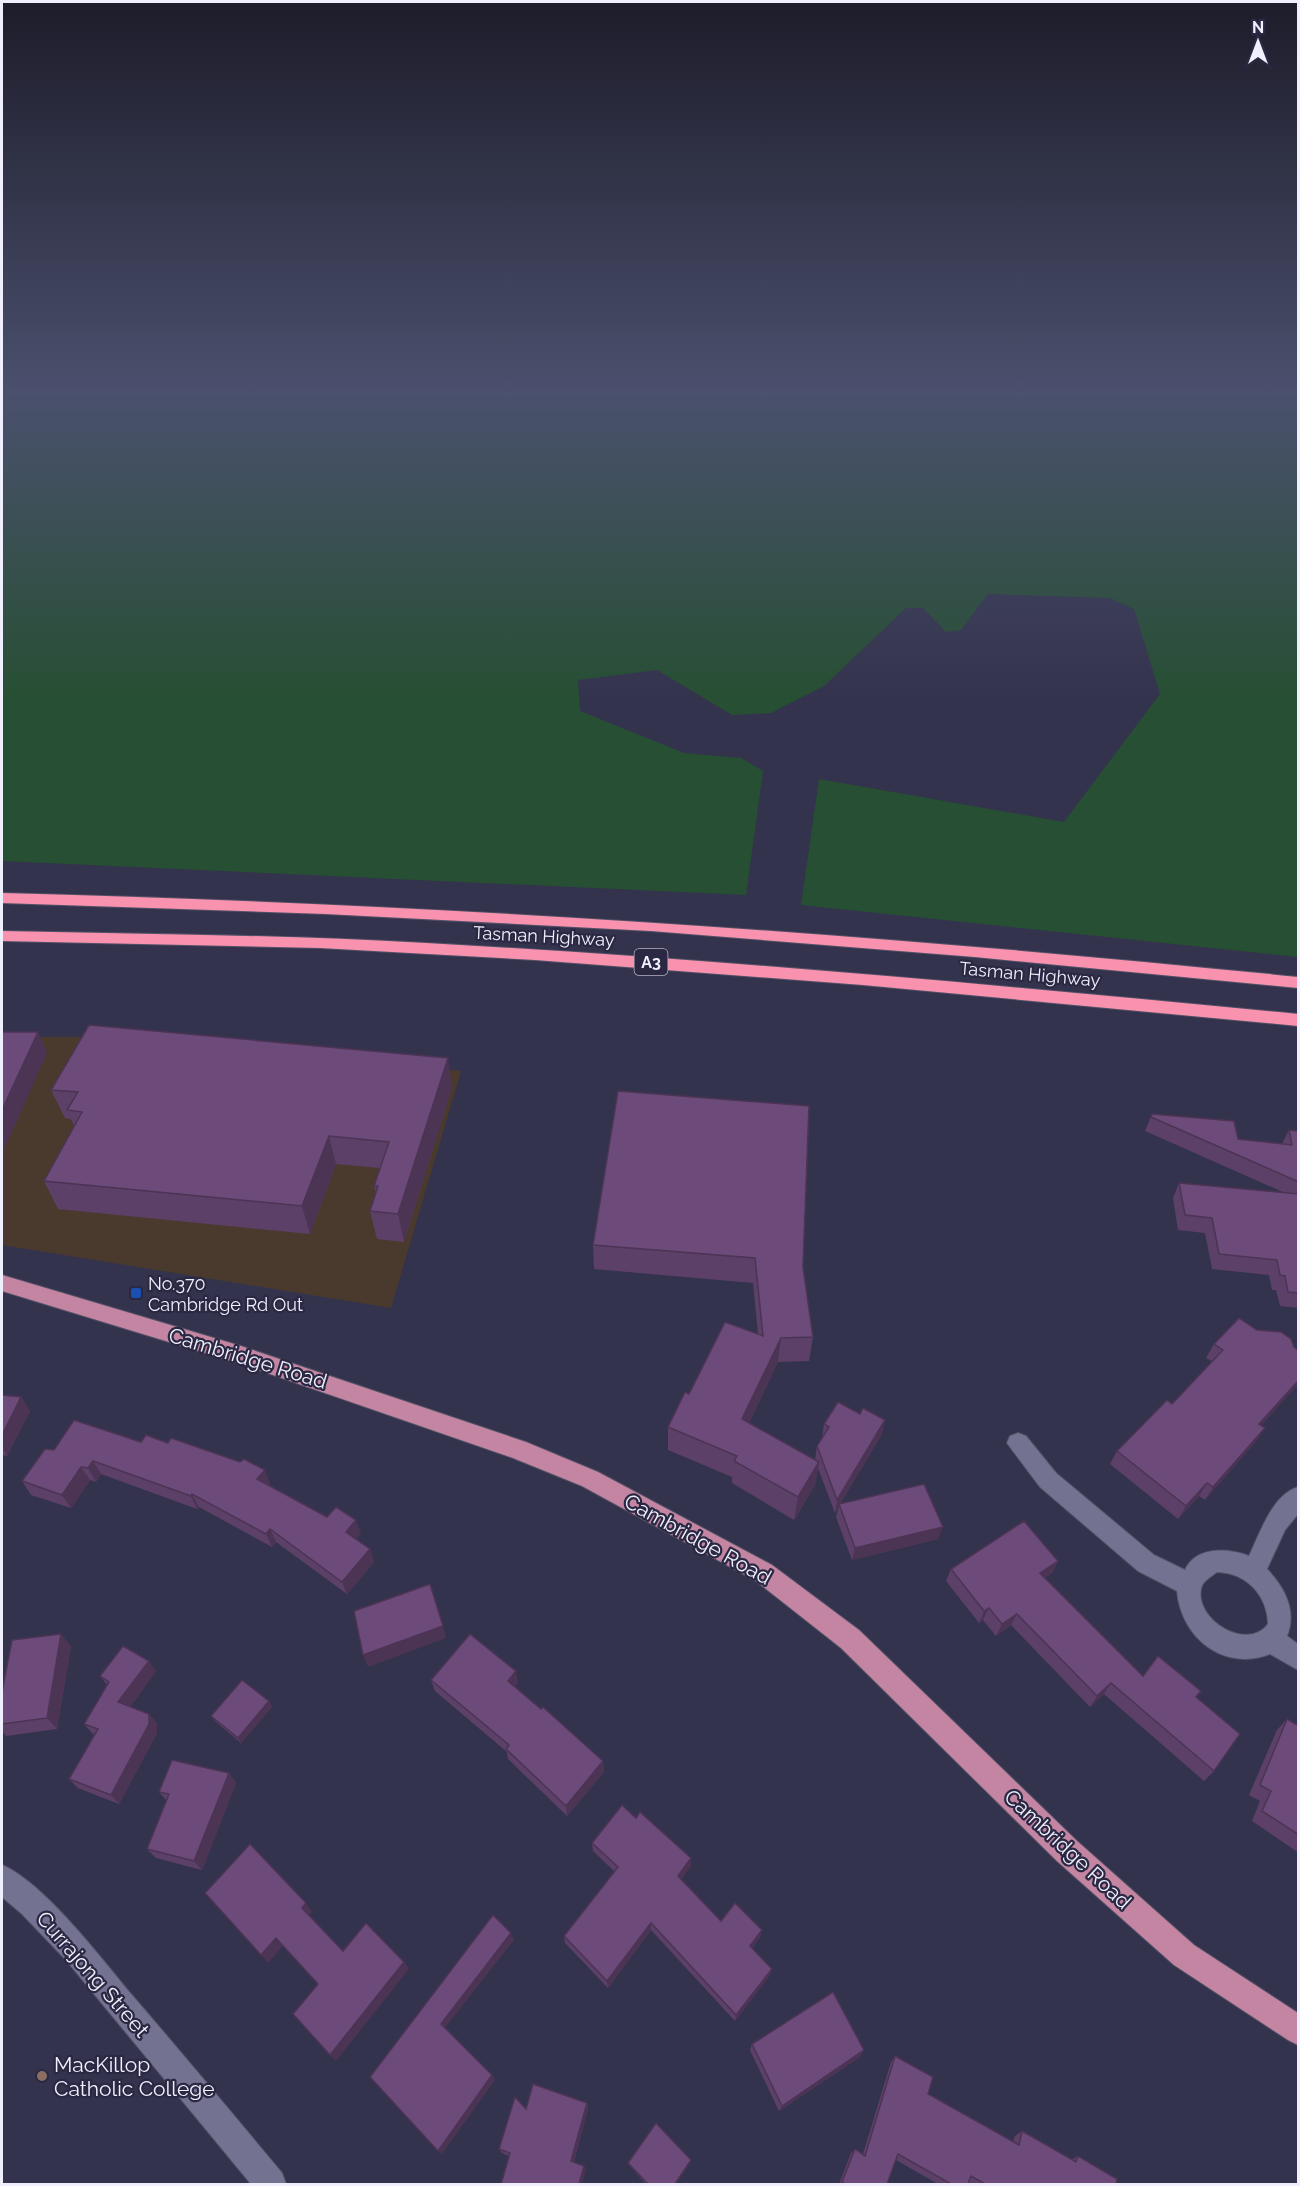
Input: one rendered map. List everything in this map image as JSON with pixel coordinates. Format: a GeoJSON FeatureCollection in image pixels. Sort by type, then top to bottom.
{"type":"FeatureCollection","features":[{"type":"Feature","properties":{"kind":"highway","name":"Tasman Highway"},"geometry":{"type":"LineString","coordinates":[[2,898],[283,908],[594,923],[1155,967],[1299,983]]}},
{"type":"Feature","properties":{"kind":"highway","name":"Tasman Highway"},"geometry":{"type":"LineString","coordinates":[[2,936],[422,948],[672,963],[1019,992],[1299,1020]]}},
{"type":"Feature","properties":{"kind":"main road","name":"Cambridge Road"},"geometry":{"type":"LineString","coordinates":[[2,1283],[241,1355],[518,1449],[590,1479],[764,1573],[850,1639],[1067,1851],[1184,1955],[1299,2030]]}},
{"type":"Feature","properties":{"kind":"street"},"geometry":{"type":"LineString","coordinates":[[1018,1443],[1048,1480],[1146,1563],[1188,1584]]}},
{"type":"Feature","properties":{"kind":"street"},"geometry":{"type":"LineString","coordinates":[[1254,1571],[1277,1522],[1299,1498]]}},
{"type":"Feature","properties":{"kind":"street"},"geometry":{"type":"LineString","coordinates":[[1213,1561],[1240,1564],[1254,1571],[1265,1581],[1279,1606],[1281,1619],[1278,1630],[1271,1640],[1259,1646],[1245,1648],[1230,1646],[1202,1626],[1192,1612],[1188,1598],[1188,1584],[1193,1574],[1202,1566],[1213,1561]]}},
{"type":"Feature","properties":{"kind":"street"},"geometry":{"type":"LineString","coordinates":[[1271,1640],[1299,1659]]}},
{"type":"Feature","properties":{"kind":"street","name":"Currajong Street"},"geometry":{"type":"LineString","coordinates":[[2,1880],[32,1904],[76,1950],[270,2184]]}},
{"type":"Feature","properties":{"kind":"shaded area"},"geometry":{"type":"Polygon","coordinates":[[[2,1037],[102,1037],[461,1071],[391,1308],[2,1245],[2,1037]]]}},
{"type":"Feature","properties":{"kind":"green space"},"geometry":{"type":"Polygon","coordinates":[[[2,498],[1298,498],[1298,957],[801,905],[819,779],[1064,822],[1160,694],[1134,609],[1109,598],[988,594],[961,630],[946,632],[923,608],[906,608],[824,686],[771,713],[732,715],[657,670],[578,680],[580,711],[684,753],[741,758],[763,771],[746,895],[2,861],[2,498]]]}},
{"type":"Feature","properties":{"kind":"building"},"geometry":{"type":"Polygon","coordinates":[[[89,1025],[448,1058],[398,1214],[370,1211],[378,1186],[374,1186],[389,1142],[329,1136],[302,1206],[44,1181],[82,1112],[67,1110],[78,1092],[51,1090],[89,1025]]]}},
{"type":"Feature","properties":{"kind":"building"},"geometry":{"type":"Polygon","coordinates":[[[2,1032],[38,1032],[2,1110],[2,1032]]]}},
{"type":"Feature","properties":{"kind":"building"},"geometry":{"type":"Polygon","coordinates":[[[618,1091],[809,1106],[803,1267],[813,1337],[781,1338],[742,1419],[819,1462],[798,1497],[734,1461],[737,1456],[668,1427],[685,1392],[689,1394],[725,1322],[763,1336],[755,1258],[593,1245],[618,1091]]]}},
{"type":"Feature","properties":{"kind":"building"},"geometry":{"type":"Polygon","coordinates":[[[1152,1114],[1234,1121],[1238,1139],[1292,1145],[1289,1130],[1299,1131],[1299,1182],[1151,1117],[1152,1114]]]}},
{"type":"Feature","properties":{"kind":"building"},"geometry":{"type":"Polygon","coordinates":[[[1179,1183],[1299,1194],[1299,1293],[1288,1292],[1285,1276],[1280,1275],[1277,1260],[1219,1254],[1212,1218],[1185,1215],[1179,1183]]]}},
{"type":"Feature","properties":{"kind":"building"},"geometry":{"type":"Polygon","coordinates":[[[1239,1318],[1257,1330],[1281,1332],[1291,1339],[1294,1347],[1299,1351],[1299,1380],[1259,1424],[1265,1428],[1213,1487],[1207,1483],[1186,1506],[1117,1451],[1167,1400],[1172,1404],[1223,1350],[1214,1344],[1239,1318]]]}},
{"type":"Feature","properties":{"kind":"building"},"geometry":{"type":"Polygon","coordinates":[[[2,1395],[21,1397],[2,1435],[2,1395]]]}},
{"type":"Feature","properties":{"kind":"building"},"geometry":{"type":"Polygon","coordinates":[[[838,1402],[860,1414],[863,1408],[885,1420],[837,1500],[817,1446],[829,1427],[824,1424],[838,1402]]]}},
{"type":"Feature","properties":{"kind":"building"},"geometry":{"type":"Polygon","coordinates":[[[74,1420],[141,1442],[146,1435],[168,1443],[171,1438],[240,1462],[244,1459],[265,1470],[257,1479],[327,1517],[336,1507],[356,1520],[346,1532],[370,1549],[342,1582],[270,1529],[266,1534],[192,1494],[191,1496],[93,1461],[88,1468],[81,1467],[62,1495],[22,1481],[45,1449],[54,1450],[74,1420]]]}},
{"type":"Feature","properties":{"kind":"building"},"geometry":{"type":"Polygon","coordinates":[[[924,1484],[943,1527],[855,1548],[839,1504],[924,1484]]]}},
{"type":"Feature","properties":{"kind":"building"},"geometry":{"type":"Polygon","coordinates":[[[1024,1521],[1058,1561],[1040,1573],[1143,1676],[1158,1656],[1201,1691],[1196,1697],[1240,1734],[1214,1771],[1111,1683],[1097,1696],[1017,1614],[1002,1624],[989,1608],[984,1611],[951,1569],[1024,1521]]]}},
{"type":"Feature","properties":{"kind":"building"},"geometry":{"type":"Polygon","coordinates":[[[430,1584],[443,1626],[363,1655],[354,1611],[430,1584]]]}},
{"type":"Feature","properties":{"kind":"building"},"geometry":{"type":"Polygon","coordinates":[[[61,1634],[47,1718],[2,1724],[2,1692],[12,1640],[61,1634]]]}},
{"type":"Feature","properties":{"kind":"building"},"geometry":{"type":"Polygon","coordinates":[[[470,1634],[516,1671],[508,1681],[541,1709],[543,1707],[603,1761],[566,1806],[506,1749],[509,1745],[431,1680],[470,1634]]]}},
{"type":"Feature","properties":{"kind":"building"},"geometry":{"type":"Polygon","coordinates":[[[123,1646],[149,1661],[118,1702],[149,1714],[149,1724],[111,1795],[69,1779],[98,1729],[84,1724],[109,1682],[100,1676],[123,1646]]]}},
{"type":"Feature","properties":{"kind":"building"},"geometry":{"type":"Polygon","coordinates":[[[242,1680],[269,1701],[238,1738],[211,1716],[242,1680]]]}},
{"type":"Feature","properties":{"kind":"building"},"geometry":{"type":"Polygon","coordinates":[[[1287,1719],[1299,1726],[1299,1835],[1262,1811],[1271,1791],[1260,1785],[1287,1719]]]}},
{"type":"Feature","properties":{"kind":"building"},"geometry":{"type":"Polygon","coordinates":[[[172,1760],[229,1773],[194,1861],[147,1849],[169,1794],[159,1792],[172,1760]]]}},
{"type":"Feature","properties":{"kind":"building"},"geometry":{"type":"Polygon","coordinates":[[[622,1805],[636,1818],[640,1812],[691,1858],[678,1876],[721,1921],[735,1903],[762,1930],[750,1946],[772,1969],[736,2015],[651,1923],[607,1981],[564,1936],[618,1867],[592,1843],[622,1805]]]}},
{"type":"Feature","properties":{"kind":"building"},"geometry":{"type":"Polygon","coordinates":[[[250,1844],[306,1903],[302,1908],[343,1951],[366,1923],[404,1962],[330,2055],[293,2014],[318,1984],[276,1938],[261,1955],[205,1893],[250,1844]]]}},
{"type":"Feature","properties":{"kind":"building"},"geometry":{"type":"Polygon","coordinates":[[[493,1915],[511,1933],[441,2024],[492,2075],[438,2151],[370,2077],[493,1915]]]}},
{"type":"Feature","properties":{"kind":"building"},"geometry":{"type":"Polygon","coordinates":[[[833,1992],[864,2050],[782,2106],[752,2044],[833,1992]]]}},
{"type":"Feature","properties":{"kind":"building"},"geometry":{"type":"Polygon","coordinates":[[[895,2056],[933,2077],[928,2094],[1019,2145],[1022,2131],[1076,2162],[1078,2156],[1117,2179],[1116,2184],[985,2184],[971,2176],[968,2184],[951,2184],[898,2154],[887,2184],[845,2184],[842,2182],[855,2149],[865,2156],[895,2056]]]}},
{"type":"Feature","properties":{"kind":"building"},"geometry":{"type":"Polygon","coordinates":[[[533,2084],[587,2103],[571,2161],[584,2166],[579,2184],[501,2184],[510,2153],[499,2149],[515,2097],[526,2109],[533,2084]]]}},
{"type":"Feature","properties":{"kind":"building"},"geometry":{"type":"Polygon","coordinates":[[[656,2123],[691,2160],[675,2184],[648,2184],[628,2163],[656,2123]]]}},
{"type":"Feature","properties":{"kind":"place","name":"No.370 Cambridge Rd Out"},"geometry":{"type":"Point","coordinates":[136,1293]}},
{"type":"Feature","properties":{"kind":"place","name":"MacKillop Catholic College"},"geometry":{"type":"Point","coordinates":[42,2076]}}]}
